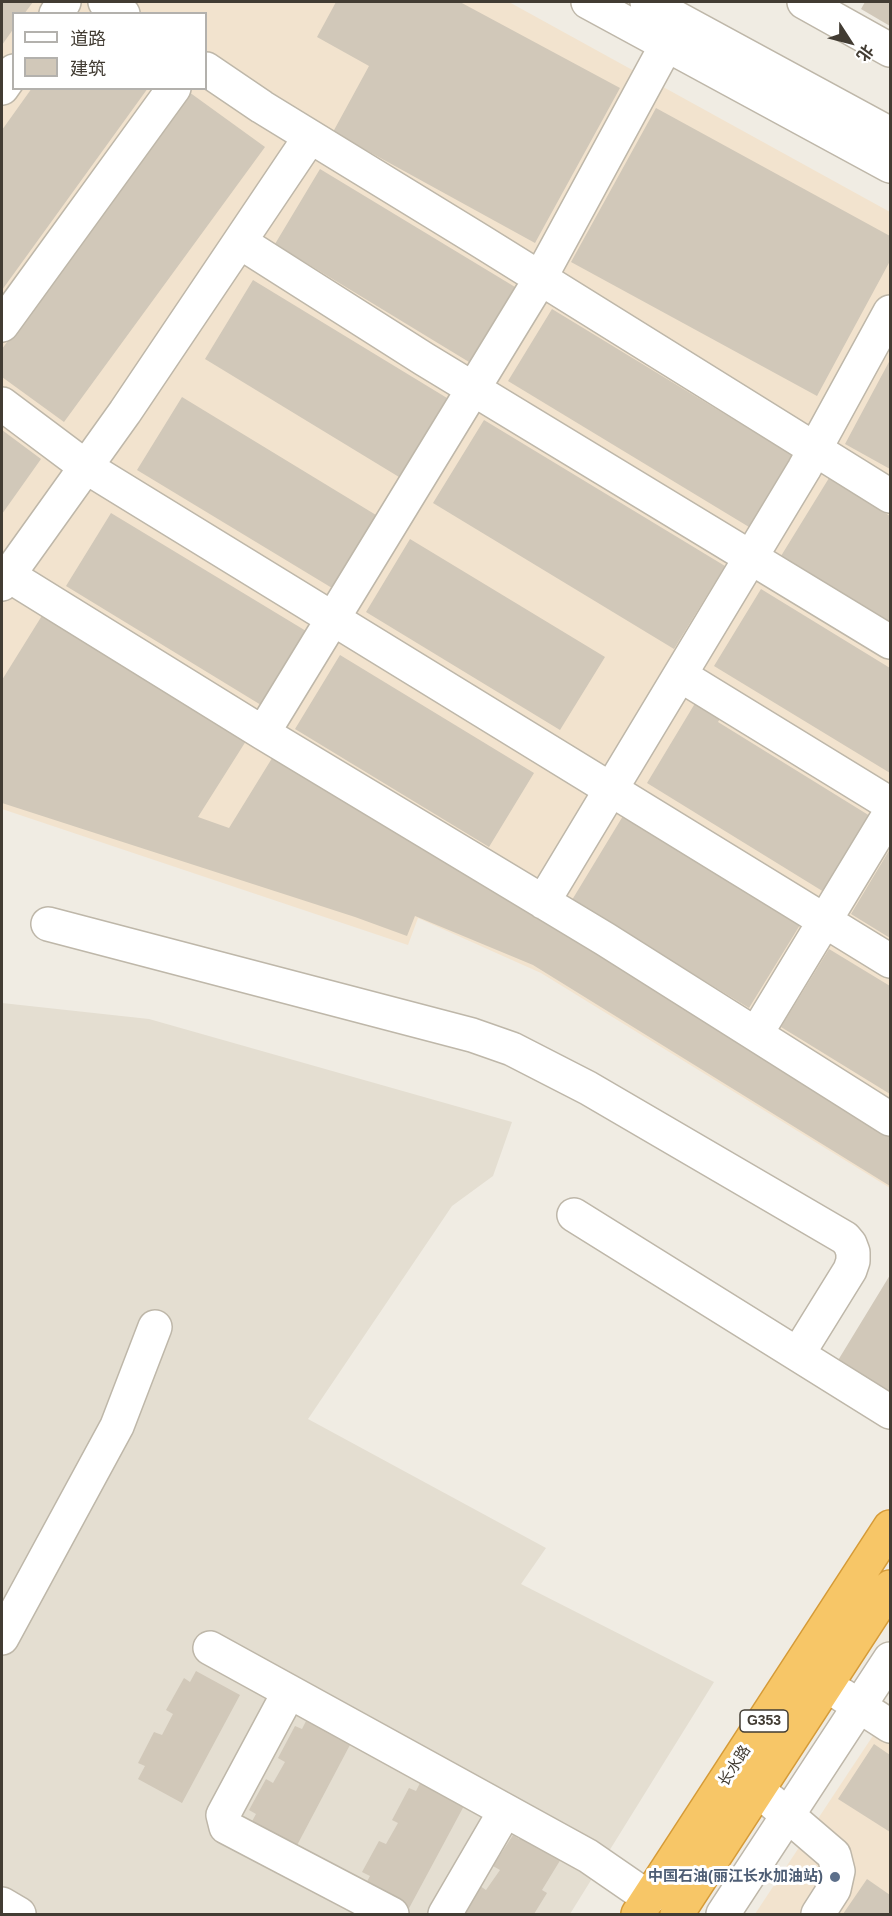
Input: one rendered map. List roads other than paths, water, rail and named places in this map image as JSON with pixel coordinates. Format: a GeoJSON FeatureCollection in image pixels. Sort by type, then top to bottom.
{"type":"FeatureCollection","features":[{"type":"Feature","properties":{"kind":"highway","name":"长水路"},"geometry":{"type":"LineString","coordinates":[[644,1906],[891,1527]]}},
{"type":"Feature","properties":{"kind":"highway","name":"G353"},"geometry":{"type":"LineString","coordinates":[[677,1914],[891,1587]]}},
{"type":"Feature","properties":{"kind":"street"},"geometry":{"type":"LineString","coordinates":[[105,2],[120,12]]}},
{"type":"Feature","properties":{"kind":"street"},"geometry":{"type":"LineString","coordinates":[[588,2],[891,166]]}},
{"type":"Feature","properties":{"kind":"street"},"geometry":{"type":"LineString","coordinates":[[647,2],[891,134]]}},
{"type":"Feature","properties":{"kind":"street"},"geometry":{"type":"LineString","coordinates":[[804,2],[891,50]]}},
{"type":"Feature","properties":{"kind":"street"},"geometry":{"type":"LineString","coordinates":[[263,733],[540,278],[667,44]]}},
{"type":"Feature","properties":{"kind":"street"},"geometry":{"type":"LineString","coordinates":[[207,70],[310,137],[891,496]]}},
{"type":"Feature","properties":{"kind":"street"},"geometry":{"type":"LineString","coordinates":[[2,88],[12,74]]}},
{"type":"Feature","properties":{"kind":"street"},"geometry":{"type":"LineString","coordinates":[[2,325],[173,90]]}},
{"type":"Feature","properties":{"kind":"street"},"geometry":{"type":"LineString","coordinates":[[310,137],[86,467],[5,579],[543,902],[891,1119]]}},
{"type":"Feature","properties":{"kind":"street"},"geometry":{"type":"LineString","coordinates":[[240,242],[474,389],[891,642]]}},
{"type":"Feature","properties":{"kind":"street"},"geometry":{"type":"LineString","coordinates":[[543,902],[815,449],[891,312]]}},
{"type":"Feature","properties":{"kind":"street"},"geometry":{"type":"LineString","coordinates":[[2,404],[86,467],[891,961]]}},
{"type":"Feature","properties":{"kind":"street"},"geometry":{"type":"LineString","coordinates":[[680,675],[891,804]]}},
{"type":"Feature","properties":{"kind":"street"},"geometry":{"type":"LineString","coordinates":[[756,1034],[891,813]]}},
{"type":"Feature","properties":{"kind":"street"},"geometry":{"type":"LineString","coordinates":[[48,924],[472,1035],[512,1049],[588,1088],[850,1244],[853,1261],[850,1270],[798,1354]]}},
{"type":"Feature","properties":{"kind":"street"},"geometry":{"type":"LineString","coordinates":[[574,1215],[891,1412]]}},
{"type":"Feature","properties":{"kind":"street"},"geometry":{"type":"LineString","coordinates":[[2,1638],[117,1426],[155,1328]]}},
{"type":"Feature","properties":{"kind":"street"},"geometry":{"type":"LineString","coordinates":[[210,1648],[588,1856],[644,1906]]}},
{"type":"Feature","properties":{"kind":"street"},"geometry":{"type":"LineString","coordinates":[[723,1914],[891,1659]]}},
{"type":"Feature","properties":{"kind":"street"},"geometry":{"type":"LineString","coordinates":[[827,1685],[891,1726]]}},
{"type":"Feature","properties":{"kind":"street"},"geometry":{"type":"LineString","coordinates":[[290,1692],[223,1815],[226,1827],[392,1914]]}},
{"type":"Feature","properties":{"kind":"street"},"geometry":{"type":"LineString","coordinates":[[758,1790],[834,1855],[838,1871],[834,1889],[818,1914]]}},
{"type":"Feature","properties":{"kind":"street"},"geometry":{"type":"LineString","coordinates":[[445,1914],[506,1811]]}},
{"type":"Feature","properties":{"kind":"street"},"geometry":{"type":"LineString","coordinates":[[2,1904],[19,1914]]}},
{"type":"Feature","properties":{"kind":"place","name":"中国石油(丽江长水加油站)"},"geometry":{"type":"Point","coordinates":[835,1877]}}]}
